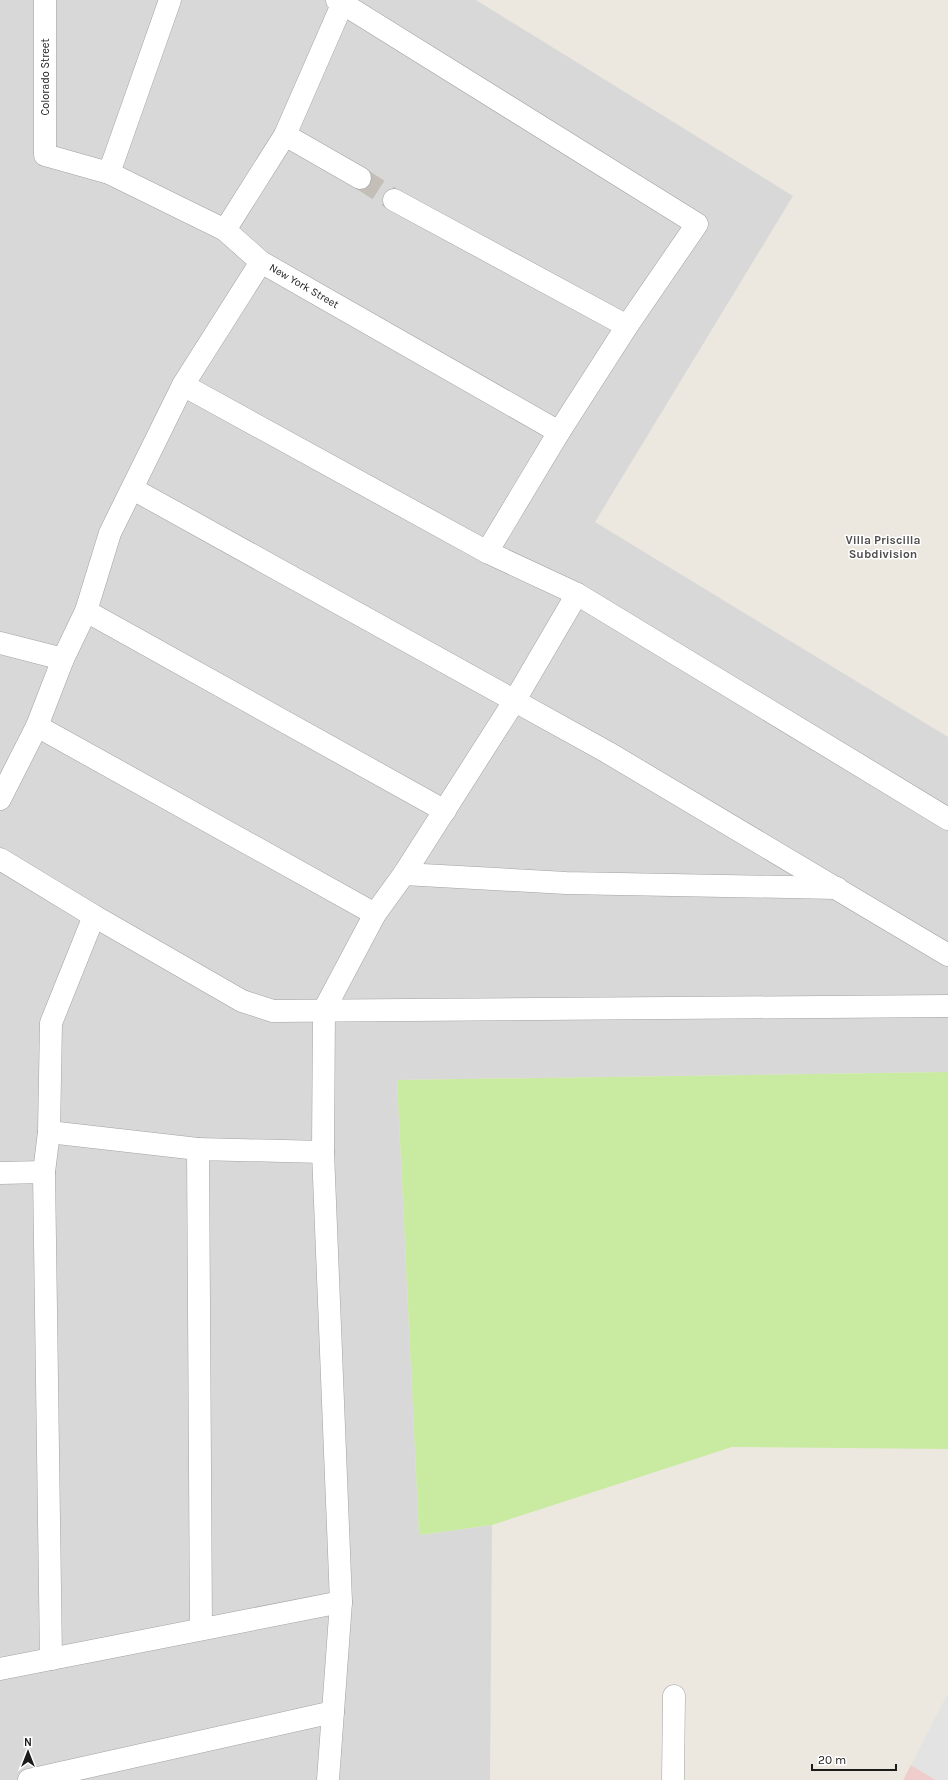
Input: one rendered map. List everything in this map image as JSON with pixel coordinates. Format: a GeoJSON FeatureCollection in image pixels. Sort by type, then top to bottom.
{"type":"FeatureCollection","features":[{"type":"Feature","properties":{"kind":"street","name":"Colorado Street"},"geometry":{"type":"LineString","coordinates":[[45,0],[45,154]]}},
{"type":"Feature","properties":{"kind":"street"},"geometry":{"type":"LineString","coordinates":[[109,173],[170,0]]}},
{"type":"Feature","properties":{"kind":"street"},"geometry":{"type":"LineString","coordinates":[[225,230],[285,135],[341,1],[697,224],[627,326],[559,432],[487,552]]}},
{"type":"Feature","properties":{"kind":"street"},"geometry":{"type":"LineString","coordinates":[[285,135],[360,178]]}},
{"type":"Feature","properties":{"kind":"street","name":"New York Street"},"geometry":{"type":"LineString","coordinates":[[45,154],[109,173],[225,230],[262,262],[559,432]]}},
{"type":"Feature","properties":{"kind":"street"},"geometry":{"type":"LineString","coordinates":[[394,200],[627,326]]}},
{"type":"Feature","properties":{"kind":"street"},"geometry":{"type":"LineString","coordinates":[[0,799],[37,726],[63,659],[86,611],[110,533],[133,490],[183,385],[262,262]]}},
{"type":"Feature","properties":{"kind":"street"},"geometry":{"type":"LineString","coordinates":[[183,385],[487,552],[577,594],[948,819]]}},
{"type":"Feature","properties":{"kind":"street"},"geometry":{"type":"LineString","coordinates":[[133,490],[515,700],[838,888],[948,955]]}},
{"type":"Feature","properties":{"kind":"street"},"geometry":{"type":"LineString","coordinates":[[328,1780],[341,1602],[323,1152],[324,1010],[375,914],[404,874],[445,811],[515,700],[577,594]]}},
{"type":"Feature","properties":{"kind":"street"},"geometry":{"type":"LineString","coordinates":[[86,611],[445,811]]}},
{"type":"Feature","properties":{"kind":"street"},"geometry":{"type":"LineString","coordinates":[[0,643],[63,659]]}},
{"type":"Feature","properties":{"kind":"street"},"geometry":{"type":"LineString","coordinates":[[37,726],[375,914]]}},
{"type":"Feature","properties":{"kind":"street"},"geometry":{"type":"LineString","coordinates":[[0,859],[94,916],[242,1001],[273,1011],[948,1006]]}},
{"type":"Feature","properties":{"kind":"street"},"geometry":{"type":"LineString","coordinates":[[404,874],[566,883],[838,888]]}},
{"type":"Feature","properties":{"kind":"street"},"geometry":{"type":"LineString","coordinates":[[51,1659],[44,1172],[49,1132],[51,1023],[94,916]]}},
{"type":"Feature","properties":{"kind":"street"},"geometry":{"type":"LineString","coordinates":[[49,1132],[198,1149],[323,1152]]}},
{"type":"Feature","properties":{"kind":"street"},"geometry":{"type":"LineString","coordinates":[[198,1149],[201,1629]]}},
{"type":"Feature","properties":{"kind":"street"},"geometry":{"type":"LineString","coordinates":[[0,1173],[44,1172]]}},
{"type":"Feature","properties":{"kind":"street"},"geometry":{"type":"LineString","coordinates":[[0,1669],[341,1602]]}},
{"type":"Feature","properties":{"kind":"street"},"geometry":{"type":"LineString","coordinates":[[673,1780],[674,1696]]}},
{"type":"Feature","properties":{"kind":"street"},"geometry":{"type":"LineString","coordinates":[[29,1780],[333,1712]]}},
{"type":"Feature","properties":{"kind":"shaded area"},"geometry":{"type":"Polygon","coordinates":[[[0,0],[476,0],[793,196],[595,522],[948,737],[948,1072],[397,1080],[419,1535],[492,1525],[490,1780],[0,1780],[0,0]]]}},
{"type":"Feature","properties":{"kind":"shaded area"},"geometry":{"type":"Polygon","coordinates":[[[948,1693],[948,1780],[936,1780],[911,1765],[948,1693]]]}},
{"type":"Feature","properties":{"kind":"shaded area"},"geometry":{"type":"Polygon","coordinates":[[[911,1765],[936,1780],[903,1780],[911,1765]]]}},
{"type":"Feature","properties":{"kind":"green space"},"geometry":{"type":"Polygon","coordinates":[[[948,1072],[948,1449],[732,1447],[492,1525],[419,1535],[397,1080],[948,1072]]]}},
{"type":"Feature","properties":{"kind":"tunnel"},"geometry":{"type":"LineString","coordinates":[[360,178],[394,200]]}},
{"type":"Feature","properties":{"kind":"district","name":"Villa Priscilla Subdivision"},"geometry":{"type":"Point","coordinates":[883,547]}}]}
